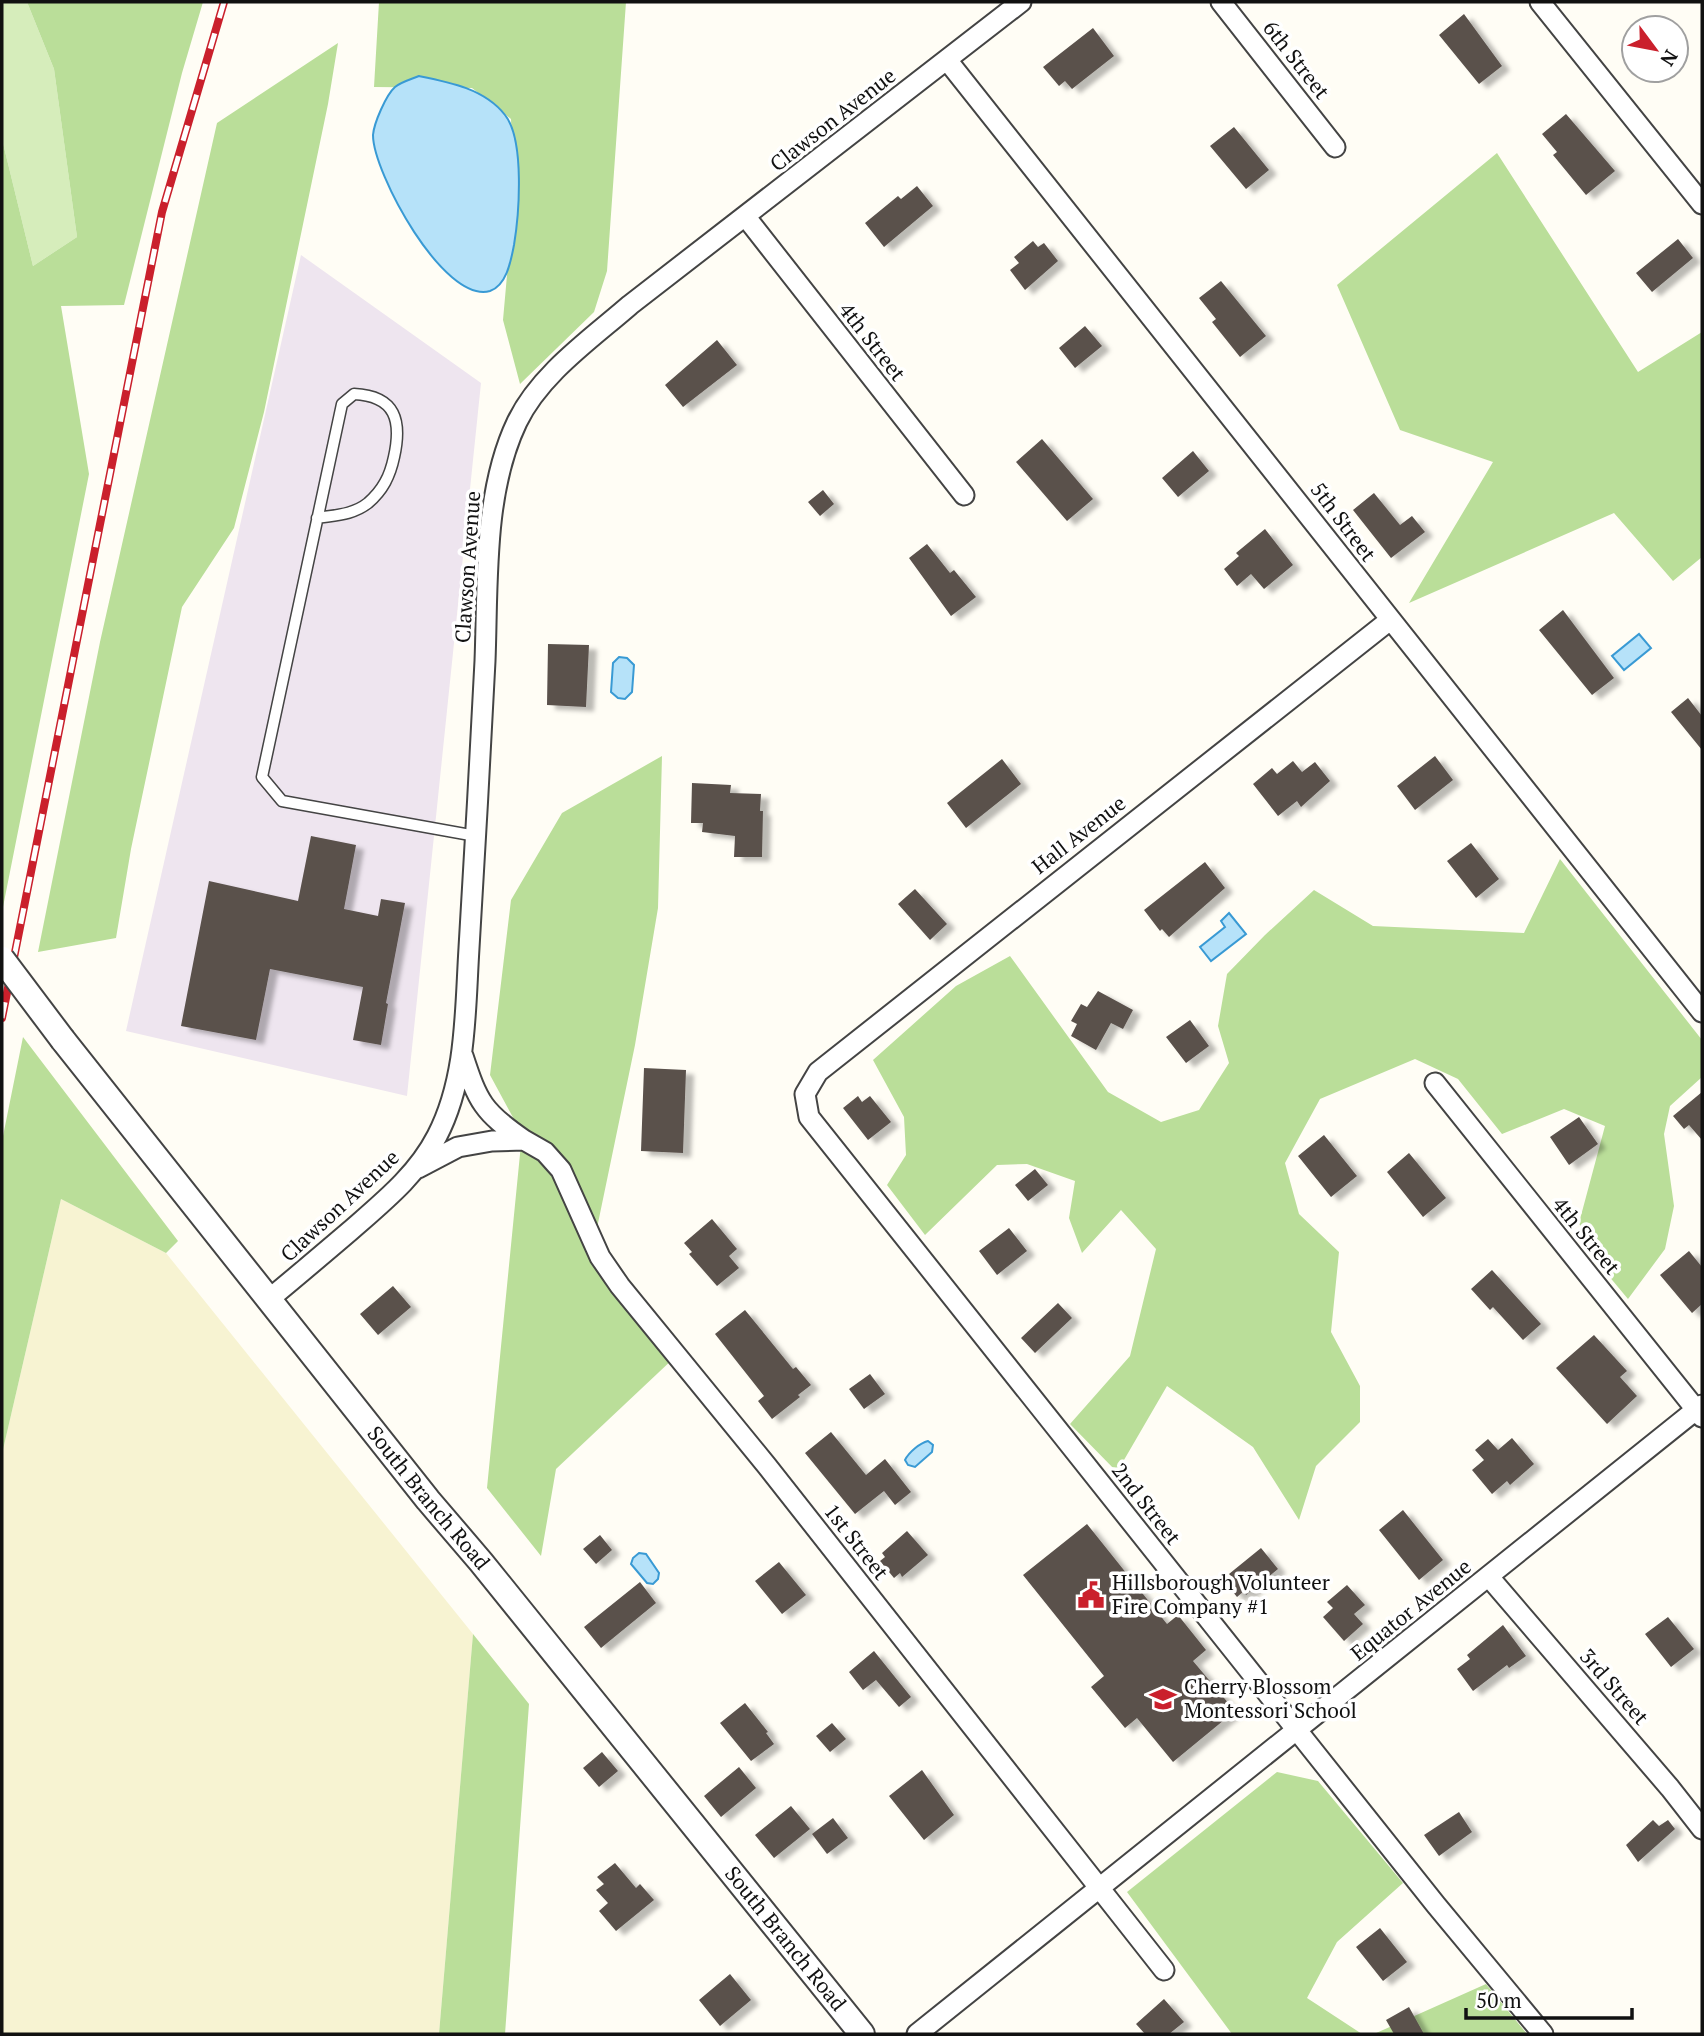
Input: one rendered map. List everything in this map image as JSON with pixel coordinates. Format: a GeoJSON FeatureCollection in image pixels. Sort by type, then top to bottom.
{"type":"FeatureCollection","features":[{"type":"Feature","properties":{"kind":"street","name":"Clawson Avenue"},"geometry":{"type":"LineString","coordinates":[[268,1300],[395,1192],[415,1170],[436,1139],[454,1096],[462,1054],[493,515],[499,468],[518,420],[539,389],[571,355],[630,305],[1021,2]]}},
{"type":"Feature","properties":{"kind":"street","name":"6th Street"},"geometry":{"type":"LineString","coordinates":[[1221,2],[1335,147]]}},
{"type":"Feature","properties":{"kind":"street"},"geometry":{"type":"LineString","coordinates":[[1540,2],[1702,204]]}},
{"type":"Feature","properties":{"kind":"street","name":"5th Street"},"geometry":{"type":"LineString","coordinates":[[947,60],[1282,479],[1390,620],[1702,1012]]}},
{"type":"Feature","properties":{"kind":"street","name":"4th Street"},"geometry":{"type":"LineString","coordinates":[[745,216],[964,495]]}},
{"type":"Feature","properties":{"kind":"street","name":"Hall Avenue"},"geometry":{"type":"LineString","coordinates":[[805,1094],[818,1072],[1390,620]]}},
{"type":"Feature","properties":{"kind":"street","name":"South Branch Road"},"geometry":{"type":"LineString","coordinates":[[2,959],[268,1300],[862,2034]]}},
{"type":"Feature","properties":{"kind":"street","name":"1st Street"},"geometry":{"type":"LineString","coordinates":[[462,1054],[475,1093],[483,1106],[501,1125],[545,1152],[561,1170],[600,1256],[620,1286],[767,1466],[1164,1970]]}},
{"type":"Feature","properties":{"kind":"street","name":"4th Street"},"geometry":{"type":"LineString","coordinates":[[1435,1083],[1700,1410]]}},
{"type":"Feature","properties":{"kind":"street","name":"2nd Street"},"geometry":{"type":"LineString","coordinates":[[805,1094],[809,1117],[1436,1905],[1543,2034]]}},
{"type":"Feature","properties":{"kind":"street"},"geometry":{"type":"LineString","coordinates":[[415,1170],[458,1147],[492,1140],[524,1140]]}},
{"type":"Feature","properties":{"kind":"street","name":"Equator Avenue"},"geometry":{"type":"LineString","coordinates":[[917,2034],[1700,1410]]}},
{"type":"Feature","properties":{"kind":"street","name":"3rd Street"},"geometry":{"type":"LineString","coordinates":[[1489,1577],[1702,1829]]}},
{"type":"Feature","properties":{"kind":"lane"},"geometry":{"type":"LineString","coordinates":[[317,518],[352,513],[378,493],[389,477],[399,436],[397,419],[387,403],[371,394],[354,394],[342,404],[317,518],[262,777],[282,801],[476,836]]}},
{"type":"Feature","properties":{"kind":"shaded area"},"geometry":{"type":"Polygon","coordinates":[[[301,255],[481,383],[407,1096],[126,1031],[301,255]]]}},
{"type":"Feature","properties":{"kind":"shaded area"},"geometry":{"type":"Polygon","coordinates":[[[61,1199],[166,1253],[473,1634],[439,2034],[2,2034],[2,1454],[61,1199]]]}},
{"type":"Feature","properties":{"kind":"green space"},"geometry":{"type":"Polygon","coordinates":[[[2,2],[27,2],[54,69],[77,237],[33,266],[2,139],[2,2]]]}},
{"type":"Feature","properties":{"kind":"green space"},"geometry":{"type":"Polygon","coordinates":[[[27,2],[203,2],[182,73],[124,305],[61,306],[89,474],[2,912],[2,139],[33,266],[77,237],[54,69],[27,2]]]}},
{"type":"Feature","properties":{"kind":"green space"},"geometry":{"type":"Polygon","coordinates":[[[379,2],[626,2],[607,271],[594,312],[520,384],[503,320],[514,197],[511,119],[472,88],[374,87],[379,2]]]}},
{"type":"Feature","properties":{"kind":"green space"},"geometry":{"type":"Polygon","coordinates":[[[338,43],[328,104],[264,412],[234,528],[182,607],[131,849],[116,938],[38,952],[100,642],[217,123],[338,43]]]}},
{"type":"Feature","properties":{"kind":"green space"},"geometry":{"type":"Polygon","coordinates":[[[1497,153],[1638,372],[1702,332],[1702,557],[1673,581],[1614,513],[1409,603],[1493,462],[1400,430],[1337,285],[1497,153]]]}},
{"type":"Feature","properties":{"kind":"green space"},"geometry":{"type":"Polygon","coordinates":[[[662,756],[658,908],[635,1045],[592,1252],[675,1357],[556,1469],[541,1556],[487,1488],[522,1134],[490,1075],[511,900],[562,813],[662,756]]]}},
{"type":"Feature","properties":{"kind":"green space"},"geometry":{"type":"Polygon","coordinates":[[[1560,859],[1702,1040],[1702,1077],[1670,1106],[1664,1134],[1674,1206],[1665,1249],[1628,1299],[1593,1257],[1579,1223],[1605,1126],[1564,1109],[1502,1134],[1458,1079],[1415,1059],[1320,1099],[1285,1163],[1299,1214],[1339,1252],[1331,1332],[1360,1386],[1360,1422],[1316,1466],[1299,1520],[1253,1447],[1167,1386],[1117,1472],[1070,1424],[1130,1356],[1156,1249],[1121,1210],[1082,1253],[1069,1218],[1075,1181],[1027,1164],[997,1165],[925,1235],[887,1185],[906,1155],[904,1117],[873,1060],[956,986],[1010,956],[1108,1092],[1161,1122],[1199,1110],[1229,1063],[1218,1026],[1227,974],[1314,890],[1373,926],[1524,933],[1560,859]]]}},
{"type":"Feature","properties":{"kind":"green space"},"geometry":{"type":"Polygon","coordinates":[[[23,1037],[178,1241],[166,1253],[61,1199],[2,1454],[2,1141],[23,1037]]]}},
{"type":"Feature","properties":{"kind":"green space"},"geometry":{"type":"Polygon","coordinates":[[[473,1634],[529,1704],[505,2034],[439,2034],[473,1634]]]}},
{"type":"Feature","properties":{"kind":"green space"},"geometry":{"type":"Polygon","coordinates":[[[1277,1772],[1318,1781],[1403,1883],[1337,1942],[1307,1998],[1362,2034],[1232,2034],[1127,1892],[1277,1772]]]}},
{"type":"Feature","properties":{"kind":"green space"},"geometry":{"type":"Polygon","coordinates":[[[1486,1984],[1527,2034],[1374,2034],[1486,1984]]]}},
{"type":"Feature","properties":{"kind":"water"},"geometry":{"type":"Polygon","coordinates":[[[419,76],[454,84],[487,99],[505,115],[516,142],[519,197],[516,232],[504,278],[490,291],[472,290],[452,277],[433,257],[398,204],[376,153],[373,135],[384,103],[395,87],[419,76]]]}},
{"type":"Feature","properties":{"kind":"water"},"geometry":{"type":"Polygon","coordinates":[[[1639,634],[1651,648],[1624,670],[1612,656],[1639,634]]]}},
{"type":"Feature","properties":{"kind":"water"},"geometry":{"type":"Polygon","coordinates":[[[619,657],[627,658],[634,665],[632,692],[625,699],[618,698],[611,692],[613,663],[619,657]]]}},
{"type":"Feature","properties":{"kind":"water"},"geometry":{"type":"Polygon","coordinates":[[[1229,913],[1246,934],[1211,961],[1200,947],[1225,927],[1221,921],[1229,913]]]}},
{"type":"Feature","properties":{"kind":"water"},"geometry":{"type":"Polygon","coordinates":[[[928,1441],[933,1445],[932,1452],[915,1467],[908,1465],[905,1460],[909,1454],[928,1441]]]}},
{"type":"Feature","properties":{"kind":"water"},"geometry":{"type":"Polygon","coordinates":[[[639,1553],[646,1554],[659,1573],[653,1584],[647,1583],[631,1564],[639,1553]]]}},
{"type":"Feature","properties":{"kind":"building"},"geometry":{"type":"Polygon","coordinates":[[[1464,14],[1502,66],[1479,84],[1439,35],[1464,14]]]}},
{"type":"Feature","properties":{"kind":"building"},"geometry":{"type":"Polygon","coordinates":[[[1093,28],[1114,56],[1072,89],[1065,81],[1059,86],[1043,67],[1093,28]]]}},
{"type":"Feature","properties":{"kind":"building"},"geometry":{"type":"Polygon","coordinates":[[[1566,114],[1615,171],[1586,195],[1553,155],[1557,152],[1542,134],[1566,114]]]}},
{"type":"Feature","properties":{"kind":"building"},"geometry":{"type":"Polygon","coordinates":[[[1234,127],[1269,170],[1246,189],[1210,146],[1234,127]]]}},
{"type":"Feature","properties":{"kind":"building"},"geometry":{"type":"Polygon","coordinates":[[[917,186],[933,206],[884,247],[865,223],[898,196],[901,199],[917,186]]]}},
{"type":"Feature","properties":{"kind":"building"},"geometry":{"type":"Polygon","coordinates":[[[1678,239],[1693,258],[1652,292],[1636,273],[1678,239]]]}},
{"type":"Feature","properties":{"kind":"building"},"geometry":{"type":"Polygon","coordinates":[[[1033,241],[1038,247],[1044,243],[1058,261],[1025,290],[1010,270],[1019,263],[1014,257],[1033,241]]]}},
{"type":"Feature","properties":{"kind":"building"},"geometry":{"type":"Polygon","coordinates":[[[1221,281],[1266,336],[1240,357],[1212,322],[1216,319],[1199,298],[1221,281]]]}},
{"type":"Feature","properties":{"kind":"building"},"geometry":{"type":"Polygon","coordinates":[[[1085,326],[1102,346],[1075,368],[1059,348],[1085,326]]]}},
{"type":"Feature","properties":{"kind":"building"},"geometry":{"type":"Polygon","coordinates":[[[717,340],[737,365],[683,407],[665,385],[717,340]]]}},
{"type":"Feature","properties":{"kind":"building"},"geometry":{"type":"Polygon","coordinates":[[[1042,439],[1093,499],[1067,521],[1016,462],[1042,439]]]}},
{"type":"Feature","properties":{"kind":"building"},"geometry":{"type":"Polygon","coordinates":[[[1193,451],[1209,471],[1178,497],[1162,478],[1193,451]]]}},
{"type":"Feature","properties":{"kind":"building"},"geometry":{"type":"Polygon","coordinates":[[[823,490],[834,504],[820,516],[808,502],[823,490]]]}},
{"type":"Feature","properties":{"kind":"building"},"geometry":{"type":"Polygon","coordinates":[[[1374,493],[1400,525],[1412,516],[1425,532],[1391,558],[1353,510],[1374,493]]]}},
{"type":"Feature","properties":{"kind":"building"},"geometry":{"type":"Polygon","coordinates":[[[1265,529],[1293,565],[1264,589],[1251,574],[1237,586],[1224,569],[1239,556],[1236,553],[1265,529]]]}},
{"type":"Feature","properties":{"kind":"building"},"geometry":{"type":"Polygon","coordinates":[[[927,544],[950,573],[954,570],[976,597],[951,616],[909,558],[927,544]]]}},
{"type":"Feature","properties":{"kind":"building"},"geometry":{"type":"Polygon","coordinates":[[[1563,610],[1614,678],[1592,695],[1539,630],[1563,610]]]}},
{"type":"Feature","properties":{"kind":"building"},"geometry":{"type":"Polygon","coordinates":[[[548,644],[589,645],[586,707],[547,705],[548,644]]]}},
{"type":"Feature","properties":{"kind":"building"},"geometry":{"type":"Polygon","coordinates":[[[1688,698],[1702,716],[1702,750],[1671,712],[1688,698]]]}},
{"type":"Feature","properties":{"kind":"building"},"geometry":{"type":"Polygon","coordinates":[[[1435,756],[1453,780],[1415,810],[1397,786],[1435,756]]]}},
{"type":"Feature","properties":{"kind":"building"},"geometry":{"type":"Polygon","coordinates":[[[1002,759],[1021,784],[966,828],[947,803],[1002,759]]]}},
{"type":"Feature","properties":{"kind":"building"},"geometry":{"type":"Polygon","coordinates":[[[1293,761],[1302,772],[1315,762],[1330,781],[1301,807],[1297,801],[1278,816],[1253,784],[1272,768],[1277,774],[1293,761]]]}},
{"type":"Feature","properties":{"kind":"building"},"geometry":{"type":"Polygon","coordinates":[[[692,783],[731,785],[730,793],[761,794],[762,857],[734,857],[735,836],[702,832],[703,823],[691,823],[692,783]]]}},
{"type":"Feature","properties":{"kind":"building"},"geometry":{"type":"Polygon","coordinates":[[[311,836],[356,845],[344,909],[378,916],[381,899],[405,903],[381,1045],[353,1040],[363,987],[270,969],[256,1040],[181,1026],[209,881],[298,901],[311,836]]]}},
{"type":"Feature","properties":{"kind":"building"},"geometry":{"type":"Polygon","coordinates":[[[1471,843],[1499,879],[1476,898],[1447,861],[1471,843]]]}},
{"type":"Feature","properties":{"kind":"building"},"geometry":{"type":"Polygon","coordinates":[[[1205,862],[1225,888],[1169,937],[1162,929],[1160,931],[1144,910],[1205,862]]]}},
{"type":"Feature","properties":{"kind":"building"},"geometry":{"type":"Polygon","coordinates":[[[915,889],[947,924],[930,940],[898,904],[915,889]]]}},
{"type":"Feature","properties":{"kind":"building"},"geometry":{"type":"Polygon","coordinates":[[[1098,991],[1133,1010],[1123,1029],[1111,1023],[1096,1050],[1071,1036],[1077,1024],[1071,1021],[1081,1004],[1087,1007],[1098,991]]]}},
{"type":"Feature","properties":{"kind":"building"},"geometry":{"type":"Polygon","coordinates":[[[1190,1020],[1209,1046],[1186,1063],[1166,1037],[1190,1020]]]}},
{"type":"Feature","properties":{"kind":"building"},"geometry":{"type":"Polygon","coordinates":[[[644,1068],[686,1070],[683,1153],[641,1151],[644,1068]]]}},
{"type":"Feature","properties":{"kind":"building"},"geometry":{"type":"Polygon","coordinates":[[[1702,1092],[1702,1140],[1689,1125],[1684,1129],[1673,1116],[1702,1092]]]}},
{"type":"Feature","properties":{"kind":"building"},"geometry":{"type":"Polygon","coordinates":[[[858,1096],[862,1102],[870,1096],[891,1122],[868,1140],[843,1108],[858,1096]]]}},
{"type":"Feature","properties":{"kind":"building"},"geometry":{"type":"Polygon","coordinates":[[[1579,1117],[1598,1144],[1569,1165],[1550,1137],[1579,1117]]]}},
{"type":"Feature","properties":{"kind":"building"},"geometry":{"type":"Polygon","coordinates":[[[1324,1135],[1357,1176],[1331,1197],[1298,1156],[1324,1135]]]}},
{"type":"Feature","properties":{"kind":"building"},"geometry":{"type":"Polygon","coordinates":[[[1409,1153],[1446,1198],[1423,1217],[1387,1172],[1409,1153]]]}},
{"type":"Feature","properties":{"kind":"building"},"geometry":{"type":"Polygon","coordinates":[[[1035,1169],[1048,1185],[1028,1201],[1015,1185],[1035,1169]]]}},
{"type":"Feature","properties":{"kind":"building"},"geometry":{"type":"Polygon","coordinates":[[[712,1219],[737,1249],[729,1256],[739,1268],[717,1286],[689,1254],[692,1252],[684,1243],[712,1219]]]}},
{"type":"Feature","properties":{"kind":"building"},"geometry":{"type":"Polygon","coordinates":[[[1009,1228],[1027,1251],[997,1275],[979,1251],[1009,1228]]]}},
{"type":"Feature","properties":{"kind":"building"},"geometry":{"type":"Polygon","coordinates":[[[1689,1251],[1702,1267],[1702,1304],[1692,1313],[1660,1275],[1689,1251]]]}},
{"type":"Feature","properties":{"kind":"building"},"geometry":{"type":"Polygon","coordinates":[[[1492,1270],[1541,1324],[1523,1340],[1493,1307],[1490,1310],[1471,1289],[1492,1270]]]}},
{"type":"Feature","properties":{"kind":"building"},"geometry":{"type":"Polygon","coordinates":[[[393,1286],[411,1307],[378,1335],[360,1314],[393,1286]]]}},
{"type":"Feature","properties":{"kind":"building"},"geometry":{"type":"Polygon","coordinates":[[[1058,1303],[1072,1318],[1035,1353],[1021,1338],[1058,1303]]]}},
{"type":"Feature","properties":{"kind":"building"},"geometry":{"type":"Polygon","coordinates":[[[745,1310],[793,1369],[796,1367],[811,1385],[772,1419],[758,1401],[764,1396],[715,1334],[745,1310]]]}},
{"type":"Feature","properties":{"kind":"building"},"geometry":{"type":"Polygon","coordinates":[[[1594,1335],[1627,1371],[1620,1377],[1637,1396],[1607,1424],[1556,1368],[1594,1335]]]}},
{"type":"Feature","properties":{"kind":"building"},"geometry":{"type":"Polygon","coordinates":[[[870,1374],[885,1394],[864,1409],[849,1389],[870,1374]]]}},
{"type":"Feature","properties":{"kind":"building"},"geometry":{"type":"Polygon","coordinates":[[[831,1432],[866,1475],[885,1459],[911,1492],[895,1505],[884,1491],[855,1514],[805,1453],[831,1432]]]}},
{"type":"Feature","properties":{"kind":"building"},"geometry":{"type":"Polygon","coordinates":[[[1512,1438],[1534,1464],[1510,1485],[1507,1481],[1492,1494],[1472,1470],[1484,1460],[1475,1450],[1488,1439],[1498,1450],[1512,1438]]]}},
{"type":"Feature","properties":{"kind":"building"},"geometry":{"type":"Polygon","coordinates":[[[1403,1510],[1443,1560],[1419,1580],[1379,1530],[1403,1510]]]}},
{"type":"Feature","properties":{"kind":"building"},"geometry":{"type":"Polygon","coordinates":[[[1087,1524],[1167,1624],[1178,1615],[1206,1650],[1193,1661],[1235,1711],[1173,1762],[1137,1718],[1125,1728],[1091,1687],[1104,1676],[1023,1575],[1087,1524]]]}},
{"type":"Feature","properties":{"kind":"building"},"geometry":{"type":"Polygon","coordinates":[[[907,1531],[928,1555],[902,1577],[900,1573],[894,1578],[880,1561],[885,1557],[882,1553],[907,1531]]]}},
{"type":"Feature","properties":{"kind":"building"},"geometry":{"type":"Polygon","coordinates":[[[600,1535],[612,1550],[596,1564],[583,1549],[600,1535]]]}},
{"type":"Feature","properties":{"kind":"building"},"geometry":{"type":"Polygon","coordinates":[[[1261,1548],[1278,1569],[1246,1595],[1244,1591],[1237,1597],[1225,1582],[1232,1577],[1229,1574],[1261,1548]]]}},
{"type":"Feature","properties":{"kind":"building"},"geometry":{"type":"Polygon","coordinates":[[[779,1562],[806,1595],[782,1614],[755,1581],[779,1562]]]}},
{"type":"Feature","properties":{"kind":"building"},"geometry":{"type":"Polygon","coordinates":[[[640,1582],[656,1603],[601,1648],[584,1627],[640,1582]]]}},
{"type":"Feature","properties":{"kind":"building"},"geometry":{"type":"Polygon","coordinates":[[[1347,1585],[1365,1605],[1354,1614],[1363,1624],[1344,1641],[1323,1617],[1333,1608],[1327,1602],[1347,1585]]]}},
{"type":"Feature","properties":{"kind":"building"},"geometry":{"type":"Polygon","coordinates":[[[1668,1617],[1694,1649],[1671,1667],[1645,1634],[1668,1617]]]}},
{"type":"Feature","properties":{"kind":"building"},"geometry":{"type":"Polygon","coordinates":[[[1503,1625],[1526,1656],[1509,1668],[1507,1665],[1473,1691],[1457,1669],[1470,1659],[1467,1655],[1503,1625]]]}},
{"type":"Feature","properties":{"kind":"building"},"geometry":{"type":"Polygon","coordinates":[[[874,1651],[911,1697],[899,1707],[876,1680],[863,1690],[849,1672],[874,1651]]]}},
{"type":"Feature","properties":{"kind":"building"},"geometry":{"type":"Polygon","coordinates":[[[745,1703],[774,1744],[751,1761],[720,1723],[745,1703]]]}},
{"type":"Feature","properties":{"kind":"building"},"geometry":{"type":"Polygon","coordinates":[[[832,1723],[846,1739],[830,1752],[816,1736],[832,1723]]]}},
{"type":"Feature","properties":{"kind":"building"},"geometry":{"type":"Polygon","coordinates":[[[602,1752],[618,1771],[599,1787],[583,1768],[602,1752]]]}},
{"type":"Feature","properties":{"kind":"building"},"geometry":{"type":"Polygon","coordinates":[[[739,1767],[756,1788],[721,1817],[704,1796],[739,1767]]]}},
{"type":"Feature","properties":{"kind":"building"},"geometry":{"type":"Polygon","coordinates":[[[922,1770],[954,1815],[924,1840],[889,1796],[922,1770]]]}},
{"type":"Feature","properties":{"kind":"building"},"geometry":{"type":"Polygon","coordinates":[[[791,1806],[810,1829],[774,1858],[755,1835],[791,1806]]]}},
{"type":"Feature","properties":{"kind":"building"},"geometry":{"type":"Polygon","coordinates":[[[1459,1812],[1472,1832],[1439,1856],[1424,1835],[1459,1812]]]}},
{"type":"Feature","properties":{"kind":"building"},"geometry":{"type":"Polygon","coordinates":[[[833,1818],[848,1838],[827,1854],[812,1834],[833,1818]]]}},
{"type":"Feature","properties":{"kind":"building"},"geometry":{"type":"Polygon","coordinates":[[[1653,1820],[1659,1826],[1668,1820],[1675,1829],[1638,1862],[1626,1845],[1653,1820]]]}},
{"type":"Feature","properties":{"kind":"building"},"geometry":{"type":"Polygon","coordinates":[[[615,1863],[636,1888],[640,1884],[654,1900],[616,1931],[599,1911],[608,1903],[596,1890],[604,1884],[597,1877],[615,1863]]]}},
{"type":"Feature","properties":{"kind":"building"},"geometry":{"type":"Polygon","coordinates":[[[1380,1928],[1407,1962],[1383,1981],[1356,1947],[1380,1928]]]}},
{"type":"Feature","properties":{"kind":"building"},"geometry":{"type":"Polygon","coordinates":[[[730,1974],[751,2000],[720,2026],[699,2000],[730,1974]]]}},
{"type":"Feature","properties":{"kind":"building"},"geometry":{"type":"Polygon","coordinates":[[[1164,1999],[1184,2022],[1169,2034],[1145,2034],[1136,2024],[1164,1999]]]}},
{"type":"Feature","properties":{"kind":"building"},"geometry":{"type":"Polygon","coordinates":[[[1409,2007],[1424,2034],[1394,2034],[1386,2020],[1409,2007]]]}},
{"type":"Feature","properties":{"kind":"railway"},"geometry":{"type":"LineString","coordinates":[[2,1018],[162,212],[224,2]]}},
{"type":"Feature","properties":{"kind":"place","name":"Hillsborough Volunteer Fire Company #1"},"geometry":{"type":"Point","coordinates":[1091,1595]}},
{"type":"Feature","properties":{"kind":"place","name":"Cherry Blossom Montessori School"},"geometry":{"type":"Point","coordinates":[1163,1699]}}]}
